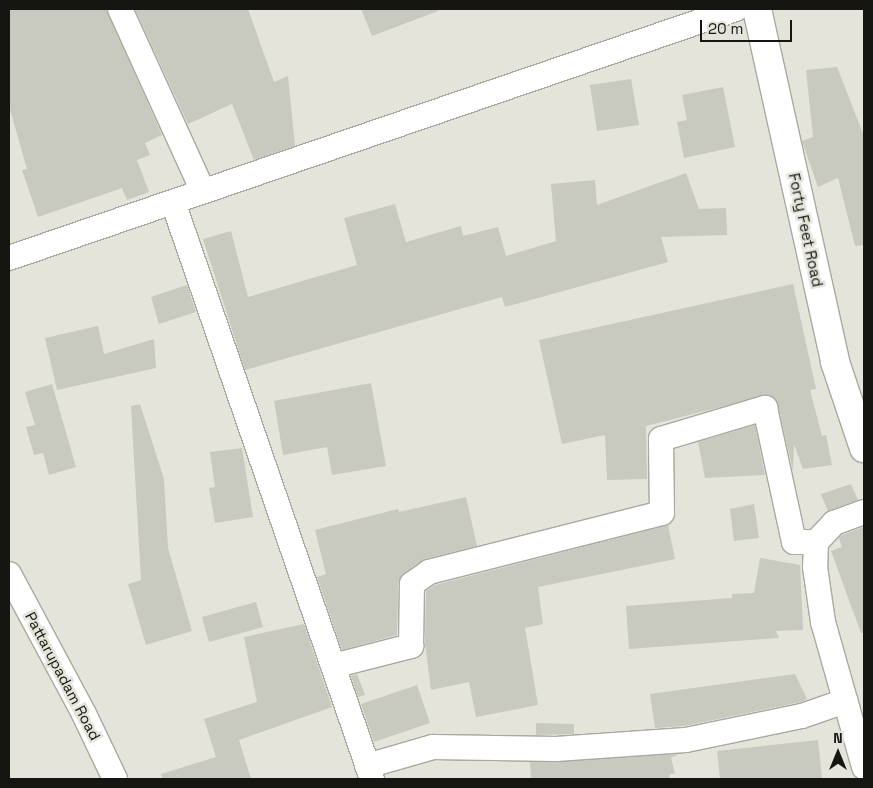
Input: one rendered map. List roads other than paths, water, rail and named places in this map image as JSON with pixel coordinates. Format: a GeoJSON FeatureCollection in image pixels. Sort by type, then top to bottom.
{"type":"FeatureCollection","features":[{"type":"Feature","properties":{"kind":"main road","name":"Forty Feet Road"},"geometry":{"type":"LineString","coordinates":[[757,9],[835,362],[864,448]]}},
{"type":"Feature","properties":{"kind":"street"},"geometry":{"type":"LineString","coordinates":[[120,9],[203,191]]}},
{"type":"Feature","properties":{"kind":"street"},"geometry":{"type":"LineString","coordinates":[[9,258],[736,9]]}},
{"type":"Feature","properties":{"kind":"street"},"geometry":{"type":"LineString","coordinates":[[173,202],[370,772],[433,747],[556,749],[686,740],[802,716],[845,702]]}},
{"type":"Feature","properties":{"kind":"street"},"geometry":{"type":"LineString","coordinates":[[333,666],[411,646],[412,584],[430,572],[662,513],[661,439],[765,408],[794,542],[816,542]]}},
{"type":"Feature","properties":{"kind":"street"},"geometry":{"type":"LineString","coordinates":[[864,512],[834,523],[816,542],[815,566],[823,622],[864,767]]}},
{"type":"Feature","properties":{"kind":"street","name":"Pattarupadam Road"},"geometry":{"type":"LineString","coordinates":[[9,574],[84,714],[115,779]]}}]}
